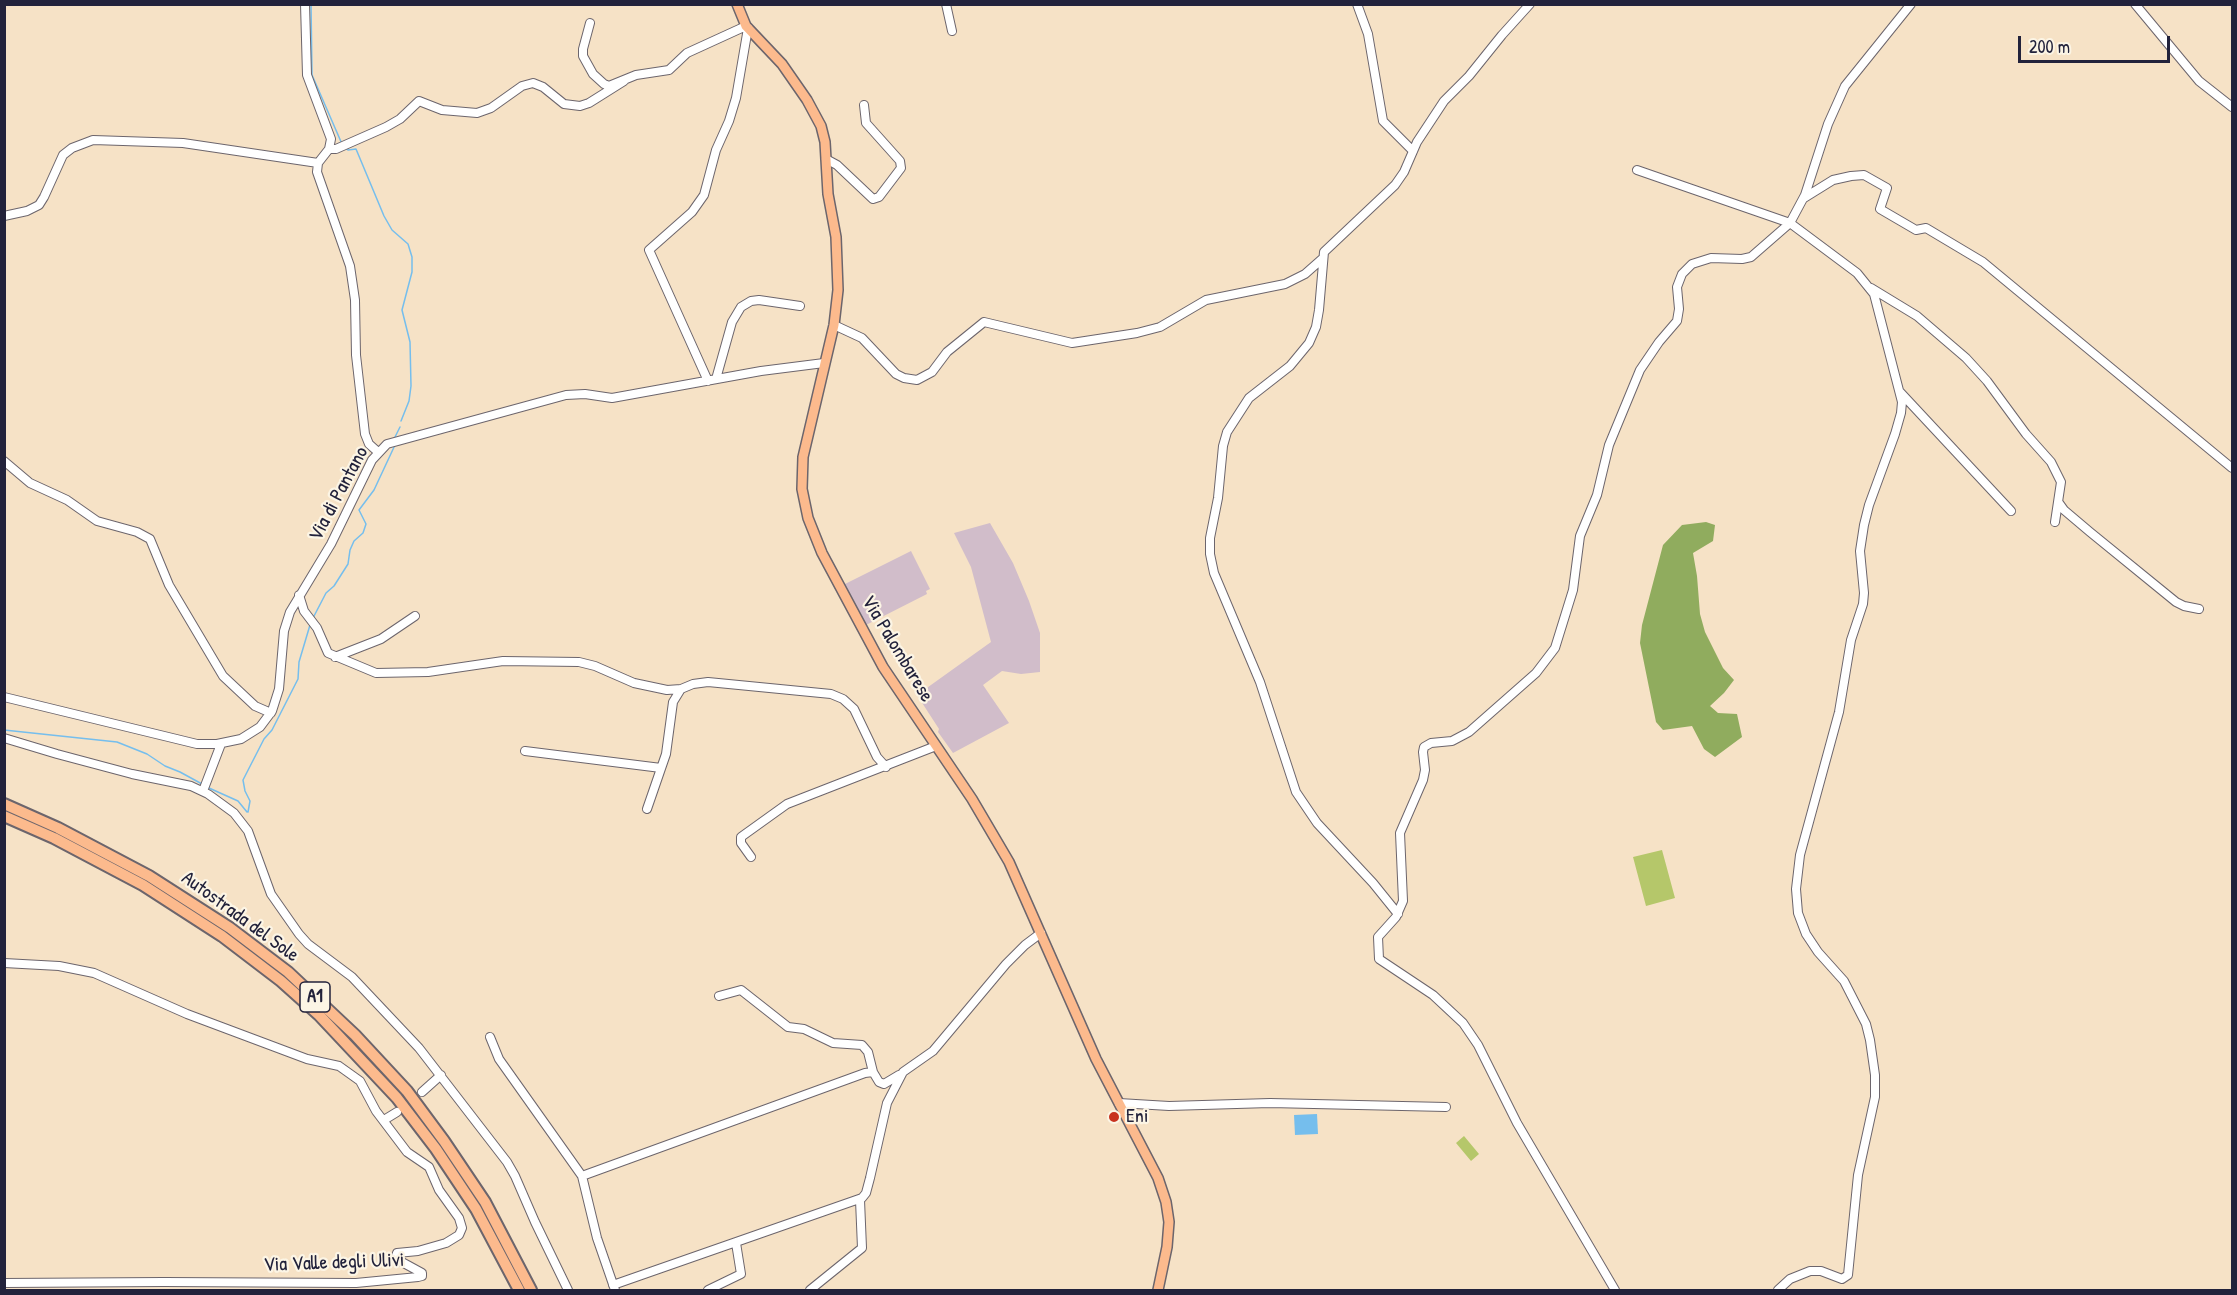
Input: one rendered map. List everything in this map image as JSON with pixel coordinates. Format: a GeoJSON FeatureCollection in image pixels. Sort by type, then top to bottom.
{"type":"FeatureCollection","features":[{"type":"Feature","properties":{"kind":"highway","name":"Autostrada del Sole"},"geometry":{"type":"LineString","coordinates":[[4,804],[58,828],[149,876],[230,928],[288,972],[355,1035],[407,1091],[485,1202],[531,1290]]}},
{"type":"Feature","properties":{"kind":"highway","name":"Autostrada del Sole"},"geometry":{"type":"LineString","coordinates":[[4,816],[54,838],[143,885],[222,936],[281,981],[319,1015],[398,1098],[436,1149],[476,1209],[519,1290]]}},
{"type":"Feature","properties":{"kind":"main road","name":"Via Palombarese"},"geometry":{"type":"LineString","coordinates":[[737,4],[747,27],[782,64],[812,109],[823,132],[828,194],[836,234],[837,303],[802,462],[802,489],[806,514],[820,548],[877,657],[972,799],[1002,850],[1080,1024],[1156,1174],[1167,1206],[1168,1237],[1158,1290]]}},
{"type":"Feature","properties":{"kind":"street"},"geometry":{"type":"LineString","coordinates":[[305,4],[307,75],[331,139],[329,149],[318,163],[318,175],[351,272],[355,300],[356,355],[365,434],[369,444],[378,452]]}},
{"type":"Feature","properties":{"kind":"street"},"geometry":{"type":"LineString","coordinates":[[946,4],[952,31]]}},
{"type":"Feature","properties":{"kind":"street"},"geometry":{"type":"LineString","coordinates":[[1357,4],[1367,30],[1383,123],[1413,151]]}},
{"type":"Feature","properties":{"kind":"street"},"geometry":{"type":"LineString","coordinates":[[1398,914],[1317,823],[1296,792],[1258,677],[1215,577],[1209,541],[1218,498],[1226,435],[1233,420],[1249,398],[1290,366],[1309,343],[1316,327],[1322,260],[1326,248],[1395,185],[1444,101],[1469,76],[1530,4]]}},
{"type":"Feature","properties":{"kind":"street"},"geometry":{"type":"LineString","coordinates":[[1615,1290],[1515,1119],[1467,1028],[1433,995],[1379,958],[1378,937],[1398,914],[1403,894],[1399,837],[1403,822],[1423,780],[1425,770],[1423,749],[1430,744],[1456,740],[1477,726],[1536,673],[1555,648],[1574,590],[1581,533],[1597,495],[1609,445],[1640,370],[1677,321],[1679,309],[1677,287],[1681,276],[1690,265],[1708,259],[1751,257],[1790,223],[1804,198],[1828,124],[1845,86],[1911,4]]}},
{"type":"Feature","properties":{"kind":"street"},"geometry":{"type":"LineString","coordinates":[[2135,4],[2201,84],[2232,107]]}},
{"type":"Feature","properties":{"kind":"street"},"geometry":{"type":"LineString","coordinates":[[590,23],[582,52],[589,68],[607,85],[624,81]]}},
{"type":"Feature","properties":{"kind":"street"},"geometry":{"type":"LineString","coordinates":[[329,149],[336,149],[386,127],[400,119],[419,101],[442,110],[477,113],[491,108],[520,87],[533,83],[541,86],[564,104],[580,106],[636,75],[669,70],[687,53],[747,27]]}},
{"type":"Feature","properties":{"kind":"street"},"geometry":{"type":"LineString","coordinates":[[712,380],[649,250],[692,212],[704,195],[716,150],[729,121],[738,91],[747,27]]}},
{"type":"Feature","properties":{"kind":"street"},"geometry":{"type":"LineString","coordinates":[[826,159],[837,165],[873,199],[879,196],[901,168],[900,161],[866,123],[864,105]]}},
{"type":"Feature","properties":{"kind":"street"},"geometry":{"type":"LineString","coordinates":[[4,216],[27,211],[37,206],[44,199],[63,155],[93,140],[183,143],[318,163]]}},
{"type":"Feature","properties":{"kind":"street"},"geometry":{"type":"LineString","coordinates":[[1637,170],[1790,223],[1855,271],[1871,288],[1922,320],[1958,350],[1983,376],[2026,434],[2055,468],[2061,482],[2055,522]]}},
{"type":"Feature","properties":{"kind":"street"},"geometry":{"type":"LineString","coordinates":[[1804,198],[1833,180],[1851,176],[1864,175],[1887,188],[1880,209],[1916,230],[1926,228],[1983,262],[2232,468]]}},
{"type":"Feature","properties":{"kind":"street"},"geometry":{"type":"LineString","coordinates":[[834,325],[861,338],[896,374],[917,380],[932,372],[944,354],[984,322],[1069,343],[1137,333],[1163,326],[1206,300],[1285,285],[1305,274],[1322,260]]}},
{"type":"Feature","properties":{"kind":"street"},"geometry":{"type":"LineString","coordinates":[[1778,1290],[1790,1279],[1810,1271],[1821,1271],[1842,1278],[1848,1275],[1857,1179],[1875,1097],[1871,1047],[1865,1021],[1844,981],[1818,952],[1806,934],[1798,913],[1796,889],[1800,855],[1841,702],[1851,640],[1862,607],[1864,593],[1860,551],[1863,529],[1901,413],[1902,402],[1871,288]]}},
{"type":"Feature","properties":{"kind":"street"},"geometry":{"type":"LineString","coordinates":[[712,380],[732,322],[741,307],[757,300],[800,306]]}},
{"type":"Feature","properties":{"kind":"street","name":"Via di Pantano"},"geometry":{"type":"LineString","coordinates":[[4,697],[193,743],[221,744],[241,739],[252,733],[271,713],[280,686],[285,627],[290,612],[331,544],[370,463],[386,445],[566,395],[585,394],[614,398],[824,363]]}},
{"type":"Feature","properties":{"kind":"street"},"geometry":{"type":"LineString","coordinates":[[1899,391],[2011,511]]}},
{"type":"Feature","properties":{"kind":"street"},"geometry":{"type":"LineString","coordinates":[[4,461],[30,483],[67,500],[96,521],[139,533],[150,539],[170,585],[223,676],[255,706],[271,713]]}},
{"type":"Feature","properties":{"kind":"street"},"geometry":{"type":"LineString","coordinates":[[2059,503],[2066,512],[2176,602],[2185,607],[2199,609]]}},
{"type":"Feature","properties":{"kind":"street"},"geometry":{"type":"LineString","coordinates":[[299,595],[304,611],[317,628],[325,649],[336,657],[382,674],[428,672],[503,661],[582,663],[641,684],[667,690],[708,682],[790,688],[834,694],[854,709],[875,754],[886,766]]}},
{"type":"Feature","properties":{"kind":"street"},"geometry":{"type":"LineString","coordinates":[[336,657],[381,639],[415,616]]}},
{"type":"Feature","properties":{"kind":"street"},"geometry":{"type":"LineString","coordinates":[[647,808],[666,751],[673,702],[681,689]]}},
{"type":"Feature","properties":{"kind":"street"},"geometry":{"type":"LineString","coordinates":[[4,738],[141,776],[180,783],[203,791],[229,808],[244,824],[270,890],[299,934],[308,944],[355,980],[419,1048],[514,1173],[568,1290]]}},
{"type":"Feature","properties":{"kind":"street"},"geometry":{"type":"LineString","coordinates":[[203,791],[221,744]]}},
{"type":"Feature","properties":{"kind":"street"},"geometry":{"type":"LineString","coordinates":[[751,857],[741,843],[741,837],[784,806],[811,793],[936,746]]}},
{"type":"Feature","properties":{"kind":"street"},"geometry":{"type":"LineString","coordinates":[[525,751],[661,768]]}},
{"type":"Feature","properties":{"kind":"street"},"geometry":{"type":"LineString","coordinates":[[719,996],[741,990],[788,1028],[807,1030],[833,1042],[862,1045],[868,1052],[873,1072],[879,1082],[885,1084],[931,1053],[1006,964],[1041,933]]}},
{"type":"Feature","properties":{"kind":"street","name":"Via Valle degli Ulivi"},"geometry":{"type":"LineString","coordinates":[[4,963],[65,967],[94,973],[197,1018],[307,1059],[338,1066],[359,1080],[376,1111],[406,1151],[429,1167],[439,1190],[461,1222],[461,1233],[450,1241],[418,1251],[397,1253],[399,1259],[422,1272],[422,1276],[348,1283],[4,1283]]}},
{"type":"Feature","properties":{"kind":"street"},"geometry":{"type":"LineString","coordinates":[[490,1037],[499,1059],[582,1176],[597,1238],[614,1288],[860,1200],[866,1193],[887,1103],[903,1072]]}},
{"type":"Feature","properties":{"kind":"street"},"geometry":{"type":"LineString","coordinates":[[582,1176],[873,1072]]}},
{"type":"Feature","properties":{"kind":"street"},"geometry":{"type":"LineString","coordinates":[[422,1092],[441,1075]]}},
{"type":"Feature","properties":{"kind":"street"},"geometry":{"type":"LineString","coordinates":[[1119,1103],[1169,1106],[1269,1103],[1446,1107]]}},
{"type":"Feature","properties":{"kind":"street"},"geometry":{"type":"LineString","coordinates":[[384,1120],[397,1112]]}},
{"type":"Feature","properties":{"kind":"street"},"geometry":{"type":"LineString","coordinates":[[810,1290],[862,1248],[860,1200]]}},
{"type":"Feature","properties":{"kind":"street"},"geometry":{"type":"LineString","coordinates":[[708,1290],[741,1274],[736,1243]]}},
{"type":"Feature","properties":{"kind":"shaded area"},"geometry":{"type":"Polygon","coordinates":[[[990,523],[1013,563],[1040,633],[1040,672],[1021,674],[1002,671],[983,685],[1009,723],[953,753],[917,695],[991,642],[971,567],[954,533],[990,523]]]}},
{"type":"Feature","properties":{"kind":"shaded area"},"geometry":{"type":"Polygon","coordinates":[[[911,551],[930,589],[926,591],[927,594],[864,626],[843,585],[911,551]]]}},
{"type":"Feature","properties":{"kind":"green space"},"geometry":{"type":"Polygon","coordinates":[[[1706,522],[1715,525],[1713,541],[1693,553],[1700,614],[1705,632],[1723,668],[1734,680],[1710,706],[1718,713],[1737,714],[1742,737],[1715,757],[1704,749],[1692,726],[1663,730],[1656,722],[1640,643],[1642,625],[1663,545],[1682,525],[1706,522]]]}},
{"type":"Feature","properties":{"kind":"green space"},"geometry":{"type":"Polygon","coordinates":[[[1662,850],[1675,898],[1646,906],[1633,857],[1662,850]]]}},
{"type":"Feature","properties":{"kind":"green space"},"geometry":{"type":"Polygon","coordinates":[[[1464,1136],[1479,1154],[1471,1161],[1456,1143],[1464,1136]]]}},
{"type":"Feature","properties":{"kind":"water"},"geometry":{"type":"Polygon","coordinates":[[[1317,1114],[1318,1134],[1295,1135],[1294,1115],[1317,1114]]]}},
{"type":"Feature","properties":{"kind":"waterway"},"geometry":{"type":"LineString","coordinates":[[311,4],[312,75],[342,144]]}},
{"type":"Feature","properties":{"kind":"waterway"},"geometry":{"type":"LineString","coordinates":[[345,147],[348,150],[356,149],[384,216],[392,230],[408,244],[412,257],[412,272],[402,310],[410,342],[411,386],[409,401],[401,421]]}},
{"type":"Feature","properties":{"kind":"waterway"},"geometry":{"type":"LineString","coordinates":[[394,439],[400,427]]}},
{"type":"Feature","properties":{"kind":"waterway"},"geometry":{"type":"LineString","coordinates":[[313,618],[326,593],[334,586],[348,564],[354,541],[363,533],[366,524],[359,510],[374,490],[395,445]]}},
{"type":"Feature","properties":{"kind":"waterway"},"geometry":{"type":"LineString","coordinates":[[248,812],[250,801],[243,780],[298,679],[299,662],[310,625]]}},
{"type":"Feature","properties":{"kind":"waterway"},"geometry":{"type":"LineString","coordinates":[[4,730],[117,742],[147,754],[165,766],[202,784]]}},
{"type":"Feature","properties":{"kind":"waterway"},"geometry":{"type":"LineString","coordinates":[[209,788],[238,801],[247,812]]}},
{"type":"Feature","properties":{"kind":"place","name":"Eni"},"geometry":{"type":"Point","coordinates":[1114,1117]}}]}
